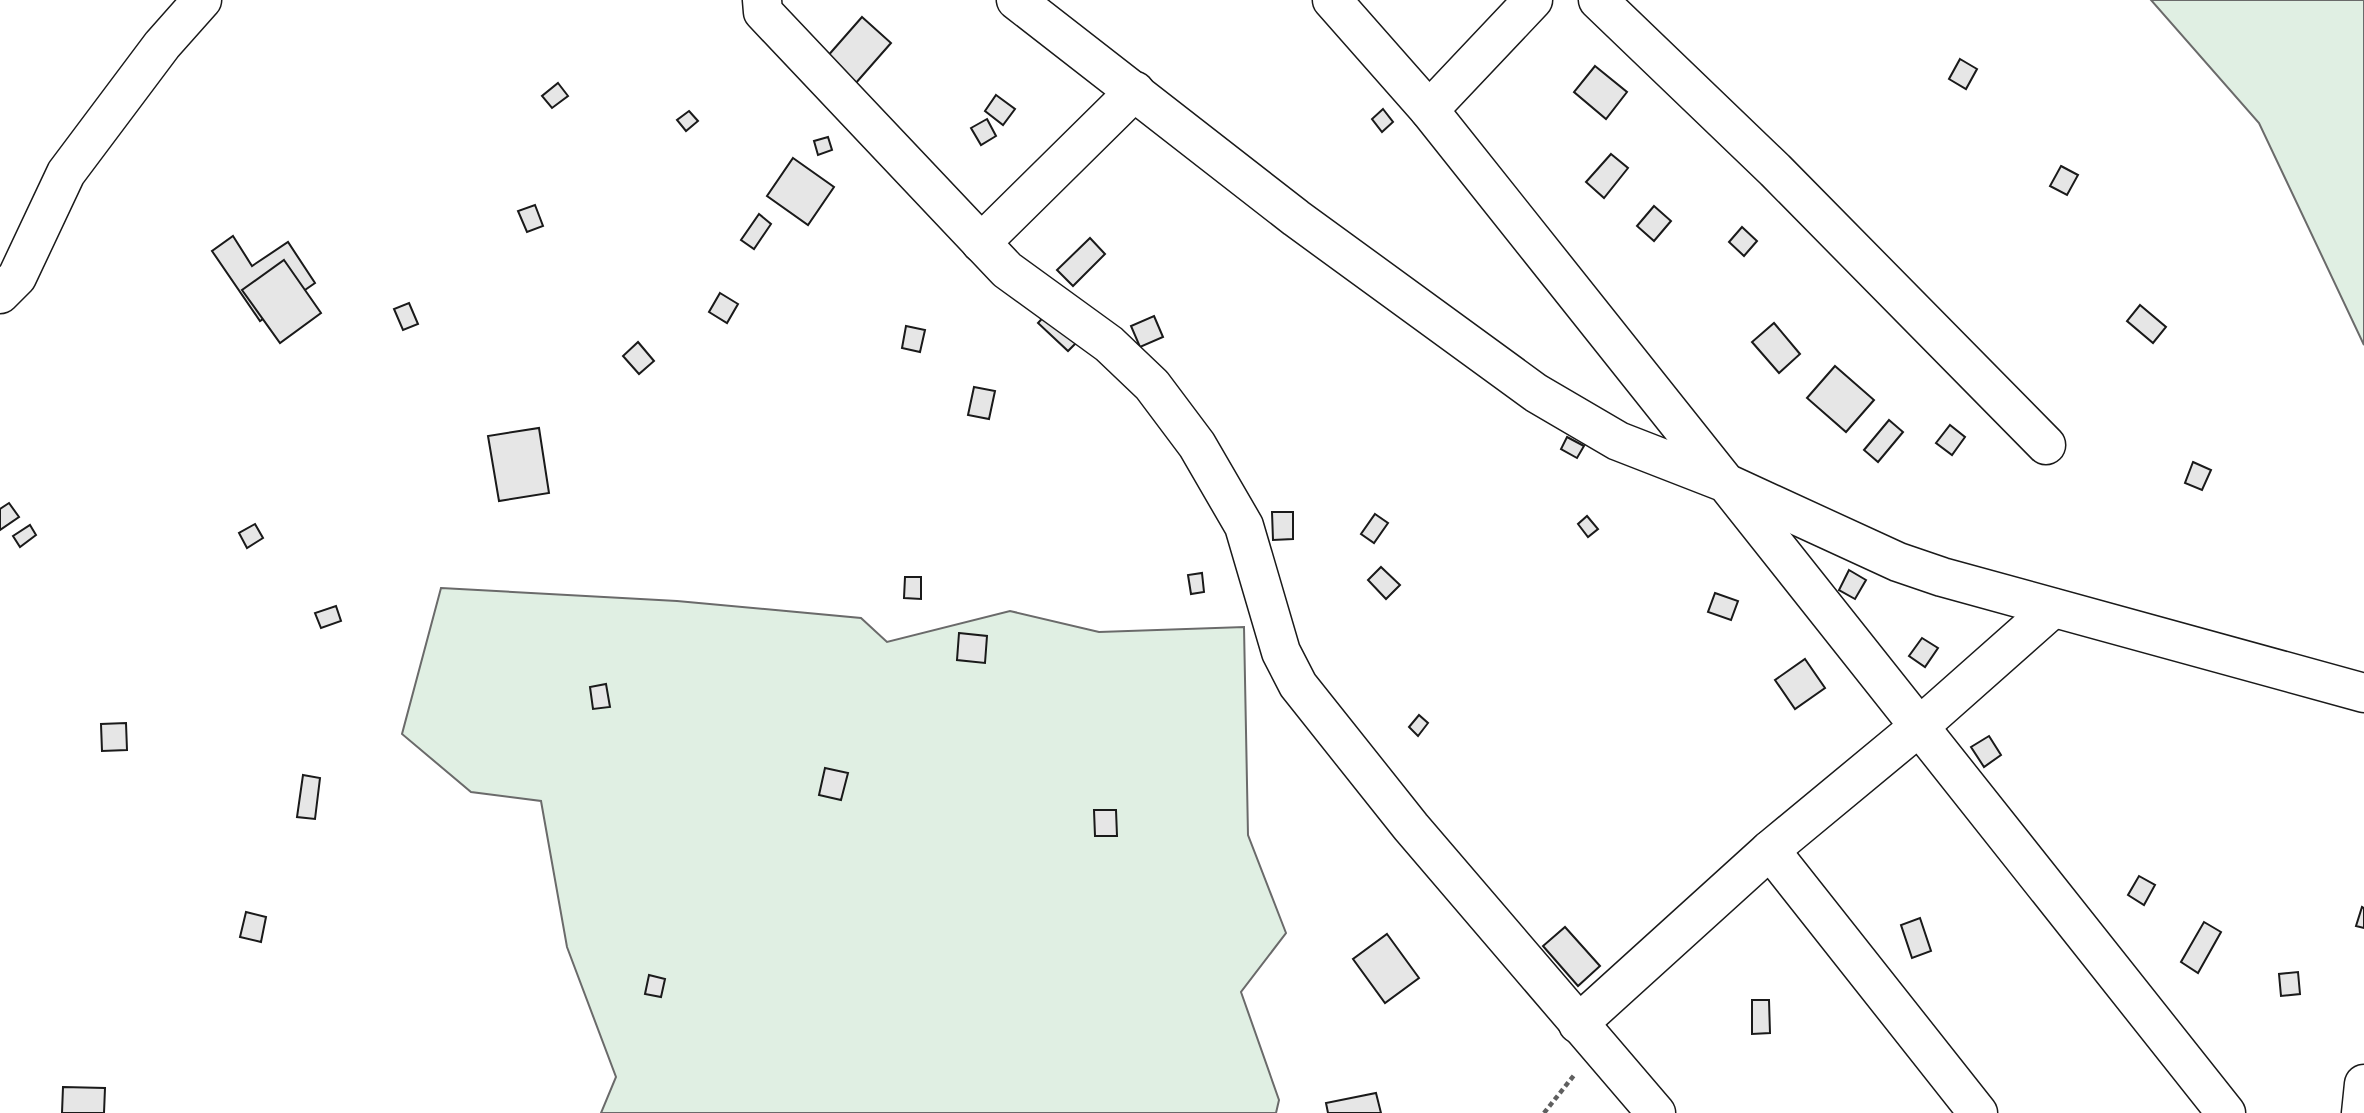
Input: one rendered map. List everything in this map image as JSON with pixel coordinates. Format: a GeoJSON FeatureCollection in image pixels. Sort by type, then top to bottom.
{"type":"FeatureCollection","features":[{"type":"Feature","properties":{"kind":"street"},"geometry":{"type":"LineString","coordinates":[[0,294],[17,277],[66,173],[162,45],[202,0]]}},
{"type":"Feature","properties":{"kind":"street"},"geometry":{"type":"LineString","coordinates":[[762,0],[763,12],[1007,270],[1109,344],[1152,385],[1197,444],[1244,526],[1281,652],[1298,685],[1403,817],[1656,1113]]}},
{"type":"Feature","properties":{"kind":"street"},"geometry":{"type":"LineString","coordinates":[[1016,0],[1296,218],[1536,393],[1618,441],[1726,483],[1898,562],[1942,578],[2364,693]]}},
{"type":"Feature","properties":{"kind":"street"},"geometry":{"type":"LineString","coordinates":[[1332,0],[1429,110],[1921,725],[2226,1113]]}},
{"type":"Feature","properties":{"kind":"street"},"geometry":{"type":"LineString","coordinates":[[1429,110],[1533,0]]}},
{"type":"Feature","properties":{"kind":"street"},"geometry":{"type":"LineString","coordinates":[[1598,0],[1775,170],[2046,445]]}},
{"type":"Feature","properties":{"kind":"street"},"geometry":{"type":"LineString","coordinates":[[981,243],[1135,91]]}},
{"type":"Feature","properties":{"kind":"street"},"geometry":{"type":"LineString","coordinates":[[1590,1037],[1770,850],[1921,725],[2053,608]]}},
{"type":"Feature","properties":{"kind":"street"},"geometry":{"type":"LineString","coordinates":[[1770,850],[1978,1113]]}},
{"type":"Feature","properties":{"kind":"street"},"geometry":{"type":"LineString","coordinates":[[2361,1113],[2364,1084]]}},
{"type":"Feature","properties":{"kind":"path"},"geometry":{"type":"LineString","coordinates":[[1544,1113],[1577,1070],[1590,1037]]}},
{"type":"Feature","properties":{"kind":"green space"},"geometry":{"type":"Polygon","coordinates":[[[2151,0],[2364,0],[2364,345],[2259,123],[2151,0]]]}},
{"type":"Feature","properties":{"kind":"green space"},"geometry":{"type":"Polygon","coordinates":[[[441,588],[677,601],[861,618],[887,642],[1010,611],[1099,632],[1244,627],[1248,835],[1286,933],[1241,992],[1279,1100],[1276,1113],[601,1113],[616,1077],[567,947],[541,801],[471,792],[402,734],[441,588]]]}},
{"type":"Feature","properties":{"kind":"building"},"geometry":{"type":"Polygon","coordinates":[[[862,17],[891,43],[855,84],[826,58],[862,17]]]}},
{"type":"Feature","properties":{"kind":"building"},"geometry":{"type":"Polygon","coordinates":[[[1960,59],[1977,69],[1966,89],[1949,79],[1960,59]]]}},
{"type":"Feature","properties":{"kind":"building"},"geometry":{"type":"Polygon","coordinates":[[[1595,66],[1627,92],[1606,119],[1574,92],[1595,66]]]}},
{"type":"Feature","properties":{"kind":"building"},"geometry":{"type":"Polygon","coordinates":[[[558,83],[568,96],[552,108],[542,96],[558,83]]]}},
{"type":"Feature","properties":{"kind":"building"},"geometry":{"type":"Polygon","coordinates":[[[996,95],[1015,109],[1003,125],[985,111],[996,95]]]}},
{"type":"Feature","properties":{"kind":"building"},"geometry":{"type":"Polygon","coordinates":[[[1383,109],[1393,122],[1382,132],[1372,119],[1383,109]]]}},
{"type":"Feature","properties":{"kind":"building"},"geometry":{"type":"Polygon","coordinates":[[[689,111],[698,121],[686,131],[677,120],[689,111]]]}},
{"type":"Feature","properties":{"kind":"building"},"geometry":{"type":"Polygon","coordinates":[[[987,119],[996,136],[981,145],[971,128],[987,119]]]}},
{"type":"Feature","properties":{"kind":"building"},"geometry":{"type":"Polygon","coordinates":[[[828,137],[832,150],[818,155],[814,141],[828,137]]]}},
{"type":"Feature","properties":{"kind":"building"},"geometry":{"type":"Polygon","coordinates":[[[1611,154],[1628,168],[1604,198],[1586,182],[1611,154]]]}},
{"type":"Feature","properties":{"kind":"building"},"geometry":{"type":"Polygon","coordinates":[[[793,158],[834,187],[808,225],[767,196],[793,158]]]}},
{"type":"Feature","properties":{"kind":"building"},"geometry":{"type":"Polygon","coordinates":[[[2061,166],[2078,175],[2067,195],[2050,186],[2061,166]]]}},
{"type":"Feature","properties":{"kind":"building"},"geometry":{"type":"Polygon","coordinates":[[[535,205],[543,226],[527,232],[518,211],[535,205]]]}},
{"type":"Feature","properties":{"kind":"building"},"geometry":{"type":"Polygon","coordinates":[[[1654,206],[1671,221],[1654,241],[1637,226],[1654,206]]]}},
{"type":"Feature","properties":{"kind":"building"},"geometry":{"type":"Polygon","coordinates":[[[759,214],[771,224],[754,249],[741,240],[759,214]]]}},
{"type":"Feature","properties":{"kind":"building"},"geometry":{"type":"Polygon","coordinates":[[[1742,227],[1757,241],[1744,256],[1729,242],[1742,227]]]}},
{"type":"Feature","properties":{"kind":"building"},"geometry":{"type":"Polygon","coordinates":[[[233,236],[252,266],[288,242],[315,283],[260,321],[212,251],[233,236]]]}},
{"type":"Feature","properties":{"kind":"building"},"geometry":{"type":"Polygon","coordinates":[[[1090,238],[1105,254],[1073,286],[1057,270],[1090,238]]]}},
{"type":"Feature","properties":{"kind":"building"},"geometry":{"type":"Polygon","coordinates":[[[284,260],[321,313],[280,343],[242,290],[284,260]]]}},
{"type":"Feature","properties":{"kind":"building"},"geometry":{"type":"Polygon","coordinates":[[[720,293],[738,304],[727,323],[709,312],[720,293]]]}},
{"type":"Feature","properties":{"kind":"building"},"geometry":{"type":"Polygon","coordinates":[[[409,303],[418,324],[403,330],[394,309],[409,303]]]}},
{"type":"Feature","properties":{"kind":"building"},"geometry":{"type":"Polygon","coordinates":[[[2140,305],[2166,327],[2153,343],[2127,321],[2140,305]]]}},
{"type":"Feature","properties":{"kind":"building"},"geometry":{"type":"Polygon","coordinates":[[[1051,309],[1082,337],[1068,351],[1038,323],[1051,309]]]}},
{"type":"Feature","properties":{"kind":"building"},"geometry":{"type":"Polygon","coordinates":[[[1154,316],[1163,337],[1140,347],[1131,326],[1154,316]]]}},
{"type":"Feature","properties":{"kind":"building"},"geometry":{"type":"Polygon","coordinates":[[[1774,323],[1800,354],[1779,373],[1752,342],[1774,323]]]}},
{"type":"Feature","properties":{"kind":"building"},"geometry":{"type":"Polygon","coordinates":[[[906,326],[925,330],[920,352],[902,348],[906,326]]]}},
{"type":"Feature","properties":{"kind":"building"},"geometry":{"type":"Polygon","coordinates":[[[638,342],[654,361],[639,374],[623,356],[638,342]]]}},
{"type":"Feature","properties":{"kind":"building"},"geometry":{"type":"Polygon","coordinates":[[[1835,366],[1874,400],[1846,432],[1807,398],[1835,366]]]}},
{"type":"Feature","properties":{"kind":"building"},"geometry":{"type":"Polygon","coordinates":[[[974,387],[995,391],[989,419],[968,415],[974,387]]]}},
{"type":"Feature","properties":{"kind":"building"},"geometry":{"type":"Polygon","coordinates":[[[1889,420],[1903,432],[1878,462],[1864,450],[1889,420]]]}},
{"type":"Feature","properties":{"kind":"building"},"geometry":{"type":"Polygon","coordinates":[[[1950,425],[1965,437],[1952,455],[1936,443],[1950,425]]]}},
{"type":"Feature","properties":{"kind":"building"},"geometry":{"type":"Polygon","coordinates":[[[539,428],[549,493],[499,501],[488,436],[539,428]]]}},
{"type":"Feature","properties":{"kind":"building"},"geometry":{"type":"Polygon","coordinates":[[[1567,437],[1584,446],[1577,458],[1561,449],[1567,437]]]}},
{"type":"Feature","properties":{"kind":"building"},"geometry":{"type":"Polygon","coordinates":[[[2193,462],[2211,470],[2202,490],[2185,483],[2193,462]]]}},
{"type":"Feature","properties":{"kind":"building"},"geometry":{"type":"Polygon","coordinates":[[[9,503],[19,517],[0,530],[0,509],[9,503]]]}},
{"type":"Feature","properties":{"kind":"building"},"geometry":{"type":"Polygon","coordinates":[[[1272,512],[1293,512],[1293,539],[1273,540],[1272,512]]]}},
{"type":"Feature","properties":{"kind":"building"},"geometry":{"type":"Polygon","coordinates":[[[1375,514],[1388,523],[1374,543],[1361,534],[1375,514]]]}},
{"type":"Feature","properties":{"kind":"building"},"geometry":{"type":"Polygon","coordinates":[[[1587,516],[1598,529],[1588,537],[1578,524],[1587,516]]]}},
{"type":"Feature","properties":{"kind":"building"},"geometry":{"type":"Polygon","coordinates":[[[255,524],[263,538],[247,548],[239,533],[255,524]]]}},
{"type":"Feature","properties":{"kind":"building"},"geometry":{"type":"Polygon","coordinates":[[[30,525],[36,535],[20,547],[13,536],[30,525]]]}},
{"type":"Feature","properties":{"kind":"building"},"geometry":{"type":"Polygon","coordinates":[[[1381,567],[1400,585],[1386,599],[1368,580],[1381,567]]]}},
{"type":"Feature","properties":{"kind":"building"},"geometry":{"type":"Polygon","coordinates":[[[1849,570],[1866,580],[1855,599],[1839,590],[1849,570]]]}},
{"type":"Feature","properties":{"kind":"building"},"geometry":{"type":"Polygon","coordinates":[[[1202,573],[1204,592],[1191,594],[1188,575],[1202,573]]]}},
{"type":"Feature","properties":{"kind":"building"},"geometry":{"type":"Polygon","coordinates":[[[905,577],[921,577],[921,599],[904,598],[905,577]]]}},
{"type":"Feature","properties":{"kind":"building"},"geometry":{"type":"Polygon","coordinates":[[[1715,593],[1738,601],[1731,620],[1708,612],[1715,593]]]}},
{"type":"Feature","properties":{"kind":"building"},"geometry":{"type":"Polygon","coordinates":[[[336,606],[341,621],[321,628],[315,613],[336,606]]]}},
{"type":"Feature","properties":{"kind":"building"},"geometry":{"type":"Polygon","coordinates":[[[959,633],[987,636],[985,663],[957,660],[959,633]]]}},
{"type":"Feature","properties":{"kind":"building"},"geometry":{"type":"Polygon","coordinates":[[[1922,638],[1938,648],[1925,667],[1909,656],[1922,638]]]}},
{"type":"Feature","properties":{"kind":"building"},"geometry":{"type":"Polygon","coordinates":[[[1805,659],[1825,688],[1795,709],[1775,680],[1805,659]]]}},
{"type":"Feature","properties":{"kind":"building"},"geometry":{"type":"Polygon","coordinates":[[[606,684],[610,707],[593,709],[590,687],[606,684]]]}},
{"type":"Feature","properties":{"kind":"building"},"geometry":{"type":"Polygon","coordinates":[[[1419,715],[1428,723],[1418,736],[1409,727],[1419,715]]]}},
{"type":"Feature","properties":{"kind":"building"},"geometry":{"type":"Polygon","coordinates":[[[126,723],[127,750],[102,751],[101,724],[126,723]]]}},
{"type":"Feature","properties":{"kind":"building"},"geometry":{"type":"Polygon","coordinates":[[[1989,736],[2001,755],[1984,767],[1971,747],[1989,736]]]}},
{"type":"Feature","properties":{"kind":"building"},"geometry":{"type":"Polygon","coordinates":[[[825,768],[848,773],[841,800],[819,795],[825,768]]]}},
{"type":"Feature","properties":{"kind":"building"},"geometry":{"type":"Polygon","coordinates":[[[303,775],[320,778],[315,819],[297,817],[303,775]]]}},
{"type":"Feature","properties":{"kind":"building"},"geometry":{"type":"Polygon","coordinates":[[[1094,810],[1116,810],[1117,836],[1095,836],[1094,810]]]}},
{"type":"Feature","properties":{"kind":"building"},"geometry":{"type":"Polygon","coordinates":[[[2139,876],[2155,885],[2144,905],[2128,895],[2139,876]]]}},
{"type":"Feature","properties":{"kind":"building"},"geometry":{"type":"Polygon","coordinates":[[[2362,907],[2364,908],[2364,928],[2356,926],[2362,907]]]}},
{"type":"Feature","properties":{"kind":"building"},"geometry":{"type":"Polygon","coordinates":[[[246,912],[266,917],[261,942],[240,937],[246,912]]]}},
{"type":"Feature","properties":{"kind":"building"},"geometry":{"type":"Polygon","coordinates":[[[1920,918],[1931,951],[1912,958],[1901,925],[1920,918]]]}},
{"type":"Feature","properties":{"kind":"building"},"geometry":{"type":"Polygon","coordinates":[[[2204,922],[2221,932],[2198,973],[2181,962],[2204,922]]]}},
{"type":"Feature","properties":{"kind":"building"},"geometry":{"type":"Polygon","coordinates":[[[1565,927],[1600,966],[1578,986],[1543,946],[1565,927]]]}},
{"type":"Feature","properties":{"kind":"building"},"geometry":{"type":"Polygon","coordinates":[[[1387,934],[1419,978],[1385,1003],[1353,959],[1387,934]]]}},
{"type":"Feature","properties":{"kind":"building"},"geometry":{"type":"Polygon","coordinates":[[[2298,972],[2300,994],[2281,996],[2279,974],[2298,972]]]}},
{"type":"Feature","properties":{"kind":"building"},"geometry":{"type":"Polygon","coordinates":[[[649,975],[665,979],[661,997],[645,994],[649,975]]]}},
{"type":"Feature","properties":{"kind":"building"},"geometry":{"type":"Polygon","coordinates":[[[1752,1000],[1769,1000],[1770,1033],[1752,1034],[1752,1000]]]}},
{"type":"Feature","properties":{"kind":"building"},"geometry":{"type":"Polygon","coordinates":[[[63,1087],[105,1088],[104,1113],[62,1113],[63,1087]]]}},
{"type":"Feature","properties":{"kind":"building"},"geometry":{"type":"Polygon","coordinates":[[[1376,1093],[1381,1113],[1328,1113],[1326,1103],[1376,1093]]]}}]}
